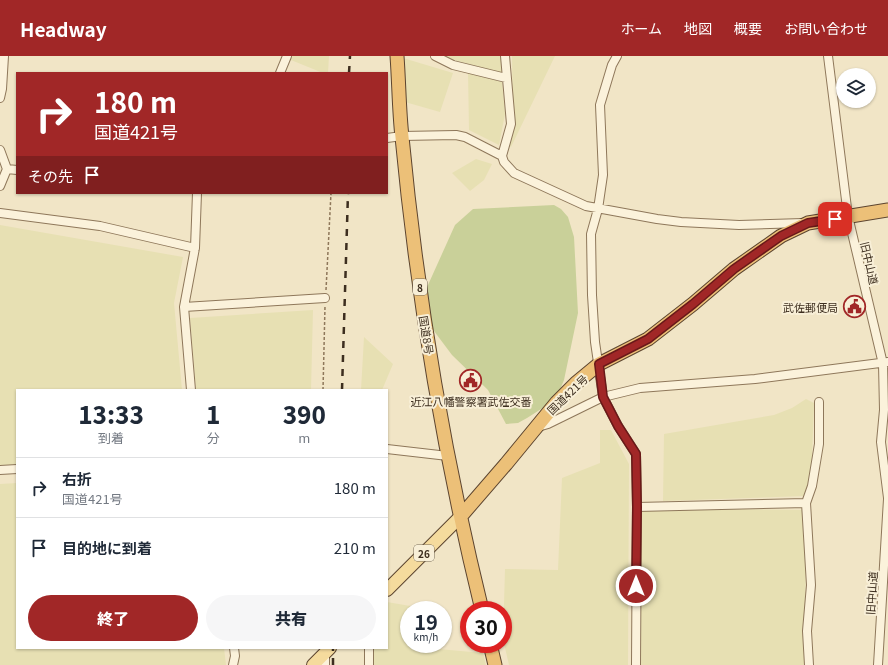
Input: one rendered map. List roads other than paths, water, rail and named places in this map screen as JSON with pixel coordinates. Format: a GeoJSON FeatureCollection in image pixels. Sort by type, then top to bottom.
{"type":"FeatureCollection","features":[{"type":"Feature","properties":{"kind":"highway","name":"国道8号"},"geometry":{"type":"LineString","coordinates":[[397,56],[402,136],[425,330],[465,542],[480,601]]}},
{"type":"Feature","properties":{"kind":"highway","name":"国道421号"},"geometry":{"type":"LineString","coordinates":[[461,516],[506,464],[535,427],[567,392],[599,364],[648,339],[693,304],[734,269],[781,236],[808,223],[888,210]]}},
{"type":"Feature","properties":{"kind":"highway"},"geometry":{"type":"LineString","coordinates":[[492,653],[495,665]]}},
{"type":"Feature","properties":{"kind":"main road","name":"26"},"geometry":{"type":"LineString","coordinates":[[388,589],[461,516]]}},
{"type":"Feature","properties":{"kind":"main road"},"geometry":{"type":"LineString","coordinates":[[313,665],[326,650]]}},
{"type":"Feature","properties":{"kind":"street"},"geometry":{"type":"LineString","coordinates":[[280,72],[287,56]]}},
{"type":"Feature","properties":{"kind":"street"},"geometry":{"type":"LineString","coordinates":[[435,56],[454,65],[506,78]]}},
{"type":"Feature","properties":{"kind":"street"},"geometry":{"type":"LineString","coordinates":[[505,56],[511,124],[502,156],[504,162],[514,173],[586,206],[598,209],[681,222],[739,225],[808,223]]}},
{"type":"Feature","properties":{"kind":"street"},"geometry":{"type":"LineString","coordinates":[[617,56],[612,65],[600,105],[603,175],[598,209],[591,234],[592,287],[595,342],[603,397],[618,426],[636,454],[636,665]]}},
{"type":"Feature","properties":{"kind":"street","name":"旧中山道"},"geometry":{"type":"LineString","coordinates":[[828,56],[848,216],[885,363],[884,410],[881,442],[888,499],[884,611],[878,665]]}},
{"type":"Feature","properties":{"kind":"street"},"geometry":{"type":"LineString","coordinates":[[0,98],[2,89],[3,59]]}},
{"type":"Feature","properties":{"kind":"street"},"geometry":{"type":"LineString","coordinates":[[388,138],[402,136],[465,136],[502,156]]}},
{"type":"Feature","properties":{"kind":"street"},"geometry":{"type":"LineString","coordinates":[[0,150],[7,169],[0,186]]}},
{"type":"Feature","properties":{"kind":"street"},"geometry":{"type":"LineString","coordinates":[[7,169],[16,170]]}},
{"type":"Feature","properties":{"kind":"street"},"geometry":{"type":"LineString","coordinates":[[191,389],[184,307],[194,248],[197,194]]}},
{"type":"Feature","properties":{"kind":"street"},"geometry":{"type":"LineString","coordinates":[[0,213],[100,226],[194,248]]}},
{"type":"Feature","properties":{"kind":"street"},"geometry":{"type":"LineString","coordinates":[[184,307],[325,298]]}},
{"type":"Feature","properties":{"kind":"street"},"geometry":{"type":"LineString","coordinates":[[535,427],[548,424],[603,397],[640,388],[755,379],[885,363]]}},
{"type":"Feature","properties":{"kind":"street"},"geometry":{"type":"LineString","coordinates":[[809,665],[807,631],[811,585],[806,503],[812,486],[819,444],[819,402]]}},
{"type":"Feature","properties":{"kind":"street"},"geometry":{"type":"LineString","coordinates":[[388,449],[448,456]]}},
{"type":"Feature","properties":{"kind":"street"},"geometry":{"type":"LineString","coordinates":[[0,470],[16,469]]}},
{"type":"Feature","properties":{"kind":"street"},"geometry":{"type":"LineString","coordinates":[[637,507],[806,503]]}},
{"type":"Feature","properties":{"kind":"street"},"geometry":{"type":"LineString","coordinates":[[233,665],[235,656],[234,649]]}},
{"type":"Feature","properties":{"kind":"street"},"geometry":{"type":"LineString","coordinates":[[369,649],[369,665]]}},
{"type":"Feature","properties":{"kind":"street"},"geometry":{"type":"LineString","coordinates":[[325,665],[326,650]]}},
{"type":"Feature","properties":{"kind":"railway"},"geometry":{"type":"LineString","coordinates":[[349,72],[350,56]]}},
{"type":"Feature","properties":{"kind":"railway"},"geometry":{"type":"LineString","coordinates":[[342,389],[348,194]]}},
{"type":"Feature","properties":{"kind":"railway"},"geometry":{"type":"LineString","coordinates":[[333,649],[333,665]]}},
{"type":"Feature","properties":{"kind":"place","name":"武佐郵便局"},"geometry":{"type":"Point","coordinates":[854,307]}},
{"type":"Feature","properties":{"kind":"place","name":"近江八幡警察署武佐交番"},"geometry":{"type":"Point","coordinates":[471,381]}}]}
